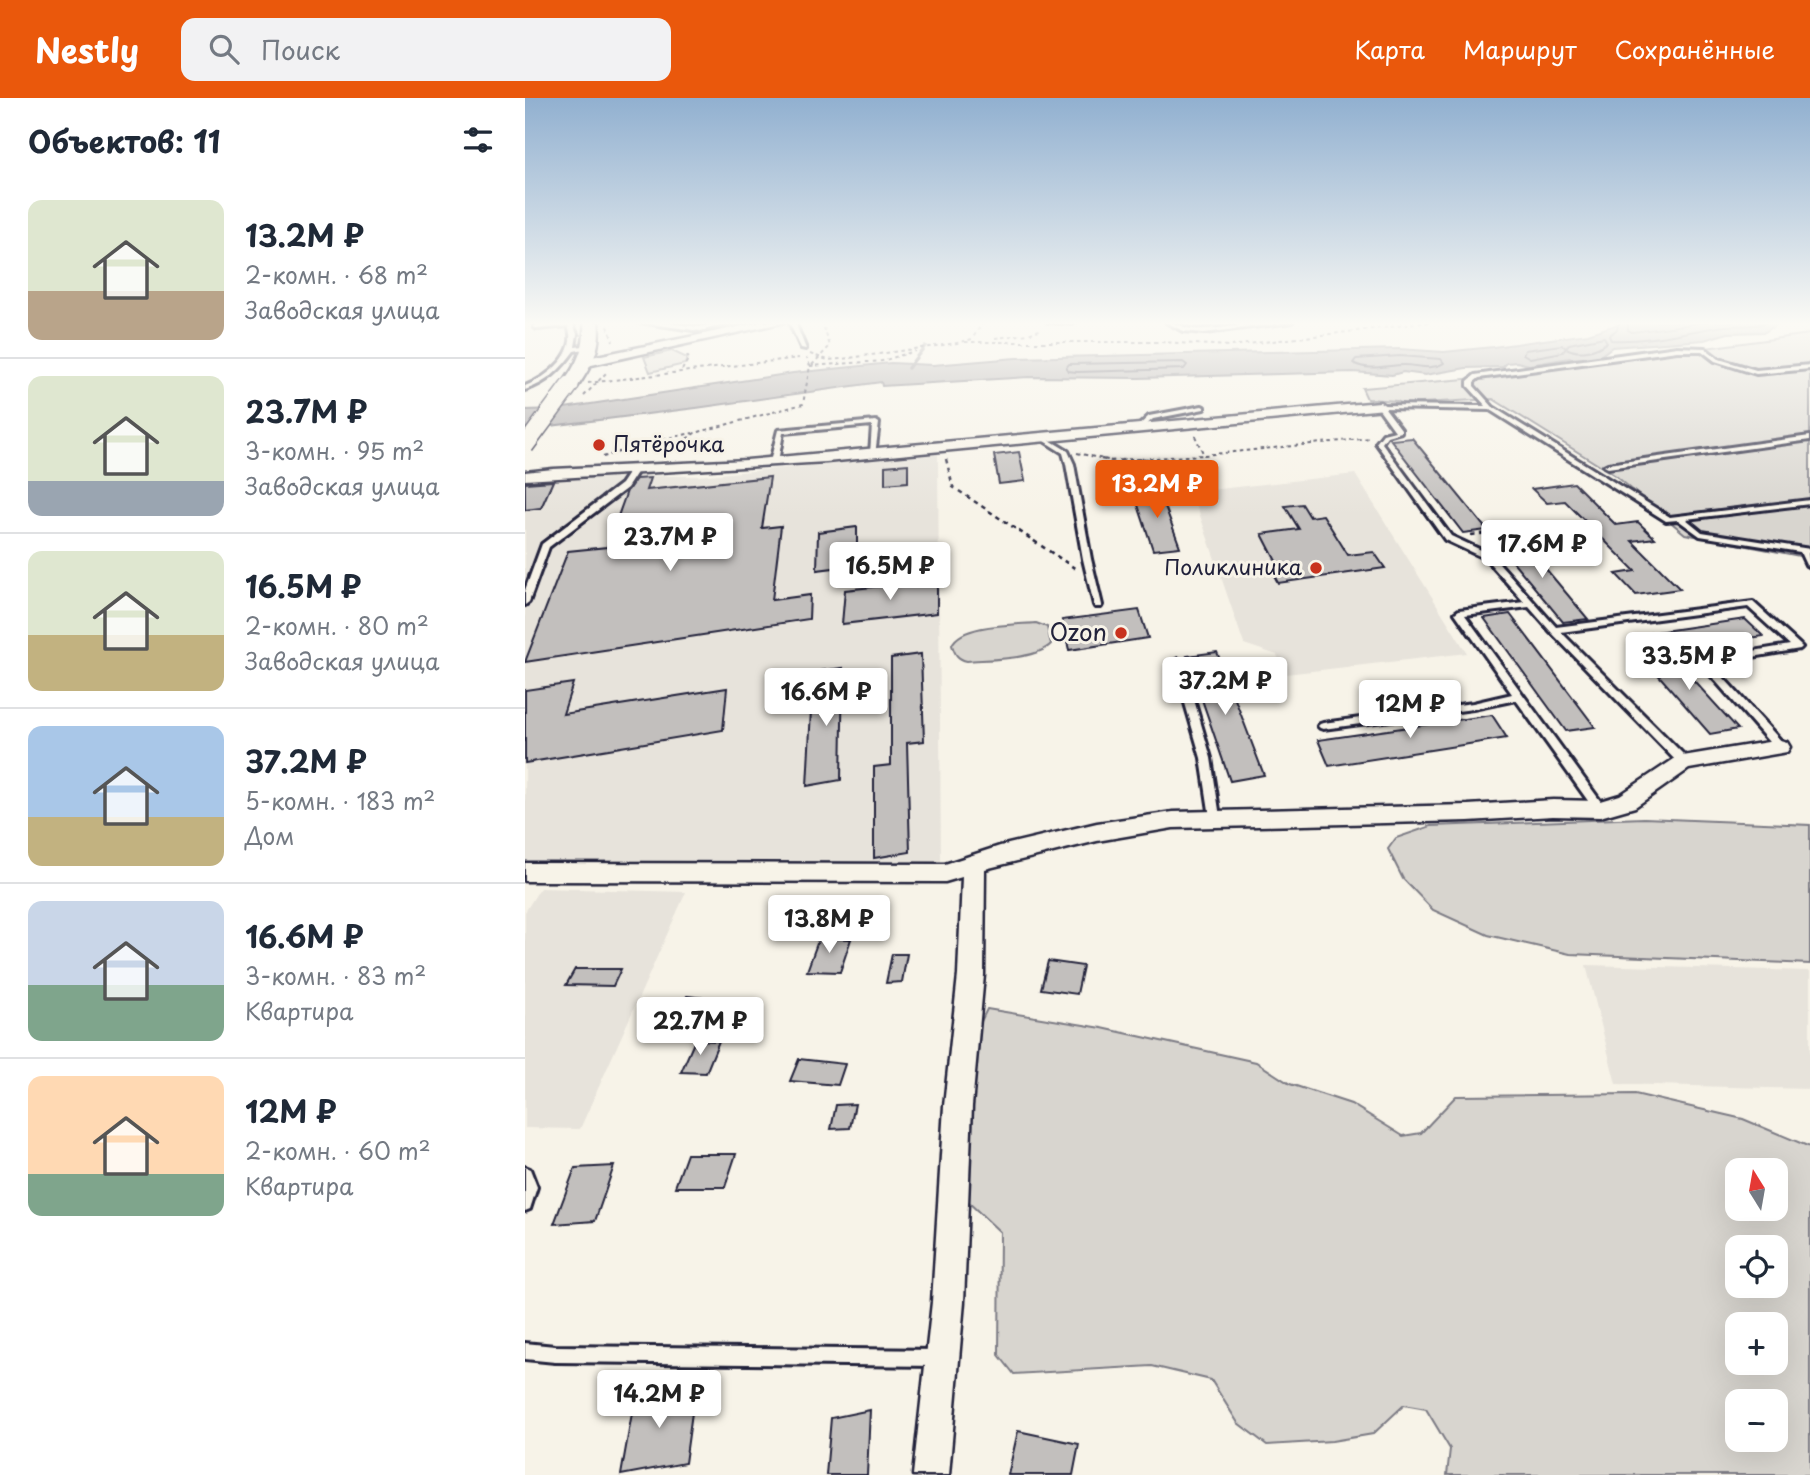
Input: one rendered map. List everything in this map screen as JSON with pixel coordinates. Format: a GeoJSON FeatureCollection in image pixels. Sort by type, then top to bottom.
{"type":"FeatureCollection","features":[{"type":"Feature","properties":{"kind":"street"},"geometry":{"type":"LineString","coordinates":[[525,446],[569,386]]}},
{"type":"Feature","properties":{"kind":"street"},"geometry":{"type":"LineString","coordinates":[[525,476],[774,462],[1046,440],[1380,406]]}},
{"type":"Feature","properties":{"kind":"street"},"geometry":{"type":"LineString","coordinates":[[525,872],[945,873],[1097,832],[1173,820],[1468,813],[1553,808],[1600,809],[1627,801],[1684,762],[1780,747]]}},
{"type":"Feature","properties":{"kind":"street"},"geometry":{"type":"LineString","coordinates":[[931,1475],[948,1302],[958,1106],[971,975],[974,864]]}},
{"type":"Feature","properties":{"kind":"lane"},"geometry":{"type":"LineString","coordinates":[[1471,386],[1491,408],[1669,519],[1810,502]]}},
{"type":"Feature","properties":{"kind":"lane"},"geometry":{"type":"LineString","coordinates":[[1380,406],[1491,408]]}},
{"type":"Feature","properties":{"kind":"lane"},"geometry":{"type":"LineString","coordinates":[[1380,406],[1398,432],[1384,437],[1379,443],[1448,538],[1489,556],[1529,604],[1684,762]]}},
{"type":"Feature","properties":{"kind":"lane"},"geometry":{"type":"LineString","coordinates":[[1137,430],[1151,418],[1202,408]]}},
{"type":"Feature","properties":{"kind":"lane"},"geometry":{"type":"LineString","coordinates":[[774,462],[780,431],[876,423],[873,454]]}},
{"type":"Feature","properties":{"kind":"lane"},"geometry":{"type":"LineString","coordinates":[[1608,466],[1810,438]]}},
{"type":"Feature","properties":{"kind":"lane"},"geometry":{"type":"LineString","coordinates":[[1046,440],[1066,452],[1070,464],[1098,605]]}},
{"type":"Feature","properties":{"kind":"lane"},"geometry":{"type":"LineString","coordinates":[[525,602],[545,546],[641,471]]}},
{"type":"Feature","properties":{"kind":"lane"},"geometry":{"type":"LineString","coordinates":[[1679,518],[1700,534],[1807,551],[1810,565]]}},
{"type":"Feature","properties":{"kind":"lane"},"geometry":{"type":"LineString","coordinates":[[525,566],[539,565]]}},
{"type":"Feature","properties":{"kind":"lane"},"geometry":{"type":"LineString","coordinates":[[1529,604],[1459,613],[1600,809]]}},
{"type":"Feature","properties":{"kind":"lane"},"geometry":{"type":"LineString","coordinates":[[1554,630],[1750,604],[1797,648],[1704,663],[1780,747]]}},
{"type":"Feature","properties":{"kind":"lane"},"geometry":{"type":"LineString","coordinates":[[1178,662],[1196,720],[1215,817]]}},
{"type":"Feature","properties":{"kind":"lane"},"geometry":{"type":"LineString","coordinates":[[1323,726],[1473,706],[1519,696]]}},
{"type":"Feature","properties":{"kind":"lane"},"geometry":{"type":"LineString","coordinates":[[525,1174],[530,1187],[525,1205]]}},
{"type":"Feature","properties":{"kind":"lane"},"geometry":{"type":"LineString","coordinates":[[525,1351],[555,1354],[942,1358]]}},
{"type":"Feature","properties":{"kind":"path"},"geometry":{"type":"LineString","coordinates":[[603,457],[657,440],[695,433],[803,404],[808,386]]}},
{"type":"Feature","properties":{"kind":"path"},"geometry":{"type":"LineString","coordinates":[[1190,424],[1204,455]]}},
{"type":"Feature","properties":{"kind":"path"},"geometry":{"type":"LineString","coordinates":[[641,471],[695,433]]}},
{"type":"Feature","properties":{"kind":"path"},"geometry":{"type":"LineString","coordinates":[[1071,450],[1111,461],[1204,455],[1384,437]]}},
{"type":"Feature","properties":{"kind":"path"},"geometry":{"type":"LineString","coordinates":[[945,452],[953,487],[1092,579]]}},
{"type":"Feature","properties":{"kind":"path"},"geometry":{"type":"LineString","coordinates":[[1448,538],[1534,528]]}},
{"type":"Feature","properties":{"kind":"shaded area"},"geometry":{"type":"Polygon","coordinates":[[[1810,386],[1810,558],[1685,534],[1616,476],[1493,399],[1403,404],[1397,401],[1367,399],[1362,388],[1810,386]]]}},
{"type":"Feature","properties":{"kind":"shaded area"},"geometry":{"type":"Polygon","coordinates":[[[938,454],[941,862],[525,862],[525,479],[558,475],[697,476],[938,454]]]}},
{"type":"Feature","properties":{"kind":"shaded area","name":"Поликлиника"},"geometry":{"type":"Polygon","coordinates":[[[1355,474],[1467,653],[1286,674],[1277,655],[1244,644],[1192,492],[1355,474]]]}},
{"type":"Feature","properties":{"kind":"shaded area"},"geometry":{"type":"Polygon","coordinates":[[[1036,623],[1047,627],[1051,644],[1024,656],[967,661],[957,656],[952,645],[957,638],[977,629],[1036,623]]]}},
{"type":"Feature","properties":{"kind":"shaded area"},"geometry":{"type":"Polygon","coordinates":[[[1644,818],[1810,825],[1810,964],[1570,954],[1488,935],[1433,910],[1403,879],[1388,849],[1396,838],[1431,826],[1644,818]]]}},
{"type":"Feature","properties":{"kind":"shaded area"},"geometry":{"type":"Polygon","coordinates":[[[540,888],[686,892],[580,1129],[525,1128],[525,912],[540,888]]]}},
{"type":"Feature","properties":{"kind":"shaded area"},"geometry":{"type":"Polygon","coordinates":[[[1586,965],[1810,971],[1810,1089],[1616,1084],[1586,965]]]}},
{"type":"Feature","properties":{"kind":"shaded area"},"geometry":{"type":"Polygon","coordinates":[[[987,1009],[1102,1028],[1256,1062],[1290,1084],[1351,1104],[1403,1136],[1421,1133],[1456,1096],[1635,1094],[1743,1119],[1810,1147],[1810,1475],[1447,1475],[1450,1449],[1426,1409],[1404,1405],[1373,1434],[1332,1441],[1267,1445],[1238,1423],[1211,1380],[1152,1366],[1014,1374],[999,1355],[1000,1232],[966,1200],[971,1042],[987,1009]]]}},
{"type":"Feature","properties":{"kind":"water"},"geometry":{"type":"Polygon","coordinates":[[[706,386],[851,386],[525,429],[525,410],[558,409],[706,386]]]}},
{"type":"Feature","properties":{"kind":"building"},"geometry":{"type":"Polygon","coordinates":[[[1412,438],[1487,530],[1463,533],[1391,440],[1412,438]]]}},
{"type":"Feature","properties":{"kind":"building"},"geometry":{"type":"Polygon","coordinates":[[[1019,452],[1025,481],[999,484],[994,455],[1019,452]]]}},
{"type":"Feature","properties":{"kind":"building"},"geometry":{"type":"Polygon","coordinates":[[[908,464],[908,482],[885,484],[885,466],[908,464]]]}},
{"type":"Feature","properties":{"kind":"building"},"geometry":{"type":"Polygon","coordinates":[[[770,477],[762,528],[781,526],[772,600],[810,595],[809,619],[525,662],[568,551],[607,547],[627,491],[636,479],[650,478],[646,490],[770,477]]]}},
{"type":"Feature","properties":{"kind":"building"},"geometry":{"type":"Polygon","coordinates":[[[553,481],[541,508],[525,510],[525,483],[553,481]]]}},
{"type":"Feature","properties":{"kind":"building"},"geometry":{"type":"Polygon","coordinates":[[[1574,483],[1616,525],[1638,522],[1655,538],[1632,541],[1680,589],[1636,595],[1616,574],[1635,571],[1565,501],[1547,503],[1532,489],[1574,483]]]}},
{"type":"Feature","properties":{"kind":"building"},"geometry":{"type":"Polygon","coordinates":[[[1159,490],[1180,547],[1153,550],[1134,493],[1159,490]]]}},
{"type":"Feature","properties":{"kind":"building"},"geometry":{"type":"Polygon","coordinates":[[[1302,504],[1310,517],[1323,515],[1348,555],[1374,552],[1385,568],[1278,583],[1269,566],[1278,565],[1262,534],[1299,529],[1285,506],[1302,504]]]}},
{"type":"Feature","properties":{"kind":"building"},"geometry":{"type":"Polygon","coordinates":[[[857,527],[857,565],[817,570],[818,532],[857,527]]]}},
{"type":"Feature","properties":{"kind":"building"},"geometry":{"type":"Polygon","coordinates":[[[1520,538],[1588,619],[1563,622],[1496,541],[1520,538]]]}},
{"type":"Feature","properties":{"kind":"building"},"geometry":{"type":"Polygon","coordinates":[[[937,580],[937,613],[842,624],[845,590],[937,580]]]}},
{"type":"Feature","properties":{"kind":"building"},"geometry":{"type":"Polygon","coordinates":[[[1139,610],[1148,638],[1069,650],[1062,620],[1139,610]]]}},
{"type":"Feature","properties":{"kind":"building"},"geometry":{"type":"Polygon","coordinates":[[[1510,614],[1595,727],[1566,731],[1484,618],[1510,614]]]}},
{"type":"Feature","properties":{"kind":"building"},"geometry":{"type":"Polygon","coordinates":[[[1745,619],[1763,636],[1666,650],[1650,633],[1745,619]]]}},
{"type":"Feature","properties":{"kind":"building"},"geometry":{"type":"Polygon","coordinates":[[[1666,650],[1738,729],[1710,734],[1640,654],[1666,650]]]}},
{"type":"Feature","properties":{"kind":"building"},"geometry":{"type":"Polygon","coordinates":[[[1217,652],[1264,775],[1230,781],[1187,656],[1217,652]]]}},
{"type":"Feature","properties":{"kind":"building"},"geometry":{"type":"Polygon","coordinates":[[[921,654],[924,741],[907,743],[910,852],[874,858],[874,767],[891,765],[891,658],[921,654]]]}},
{"type":"Feature","properties":{"kind":"building"},"geometry":{"type":"Polygon","coordinates":[[[843,668],[841,780],[807,786],[813,672],[843,668]]]}},
{"type":"Feature","properties":{"kind":"building"},"geometry":{"type":"Polygon","coordinates":[[[573,683],[563,714],[727,688],[723,730],[525,763],[525,690],[573,683]]]}},
{"type":"Feature","properties":{"kind":"building"},"geometry":{"type":"Polygon","coordinates":[[[1492,715],[1507,738],[1329,766],[1318,740],[1492,715]]]}},
{"type":"Feature","properties":{"kind":"building"},"geometry":{"type":"Polygon","coordinates":[[[819,938],[851,939],[840,972],[807,971],[819,938]]]}},
{"type":"Feature","properties":{"kind":"building"},"geometry":{"type":"Polygon","coordinates":[[[892,954],[907,954],[902,982],[886,983],[892,954]]]}},
{"type":"Feature","properties":{"kind":"building"},"geometry":{"type":"Polygon","coordinates":[[[1048,961],[1083,966],[1077,994],[1041,989],[1048,961]]]}},
{"type":"Feature","properties":{"kind":"building"},"geometry":{"type":"Polygon","coordinates":[[[575,969],[621,969],[613,986],[566,985],[575,969]]]}},
{"type":"Feature","properties":{"kind":"building"},"geometry":{"type":"Polygon","coordinates":[[[687,996],[723,1000],[711,1026],[674,1022],[687,996]]]}},
{"type":"Feature","properties":{"kind":"building"},"geometry":{"type":"Polygon","coordinates":[[[695,1040],[719,1041],[706,1073],[681,1072],[695,1040]]]}},
{"type":"Feature","properties":{"kind":"building"},"geometry":{"type":"Polygon","coordinates":[[[799,1059],[845,1064],[838,1085],[790,1081],[799,1059]]]}},
{"type":"Feature","properties":{"kind":"building"},"geometry":{"type":"Polygon","coordinates":[[[855,1104],[850,1128],[831,1129],[836,1105],[855,1104]]]}},
{"type":"Feature","properties":{"kind":"building"},"geometry":{"type":"Polygon","coordinates":[[[687,1154],[736,1154],[725,1187],[675,1187],[687,1154]]]}},
{"type":"Feature","properties":{"kind":"building"},"geometry":{"type":"Polygon","coordinates":[[[614,1166],[595,1221],[554,1224],[575,1168],[614,1166]]]}},
{"type":"Feature","properties":{"kind":"building"},"geometry":{"type":"Polygon","coordinates":[[[696,1384],[685,1463],[621,1475],[635,1396],[696,1384]]]}},
{"type":"Feature","properties":{"kind":"building"},"geometry":{"type":"Polygon","coordinates":[[[870,1410],[867,1475],[826,1475],[831,1418],[870,1410]]]}},
{"type":"Feature","properties":{"kind":"building"},"geometry":{"type":"Polygon","coordinates":[[[1018,1431],[1079,1444],[1073,1475],[1008,1475],[1018,1431]]]}},
{"type":"Feature","properties":{"kind":"place","name":"Пятёрочка"},"geometry":{"type":"Point","coordinates":[599,445]}},
{"type":"Feature","properties":{"kind":"place","name":"Поликлиника"},"geometry":{"type":"Point","coordinates":[1316,568]}},
{"type":"Feature","properties":{"kind":"place","name":"Ozon"},"geometry":{"type":"Point","coordinates":[1121,633]}}]}
